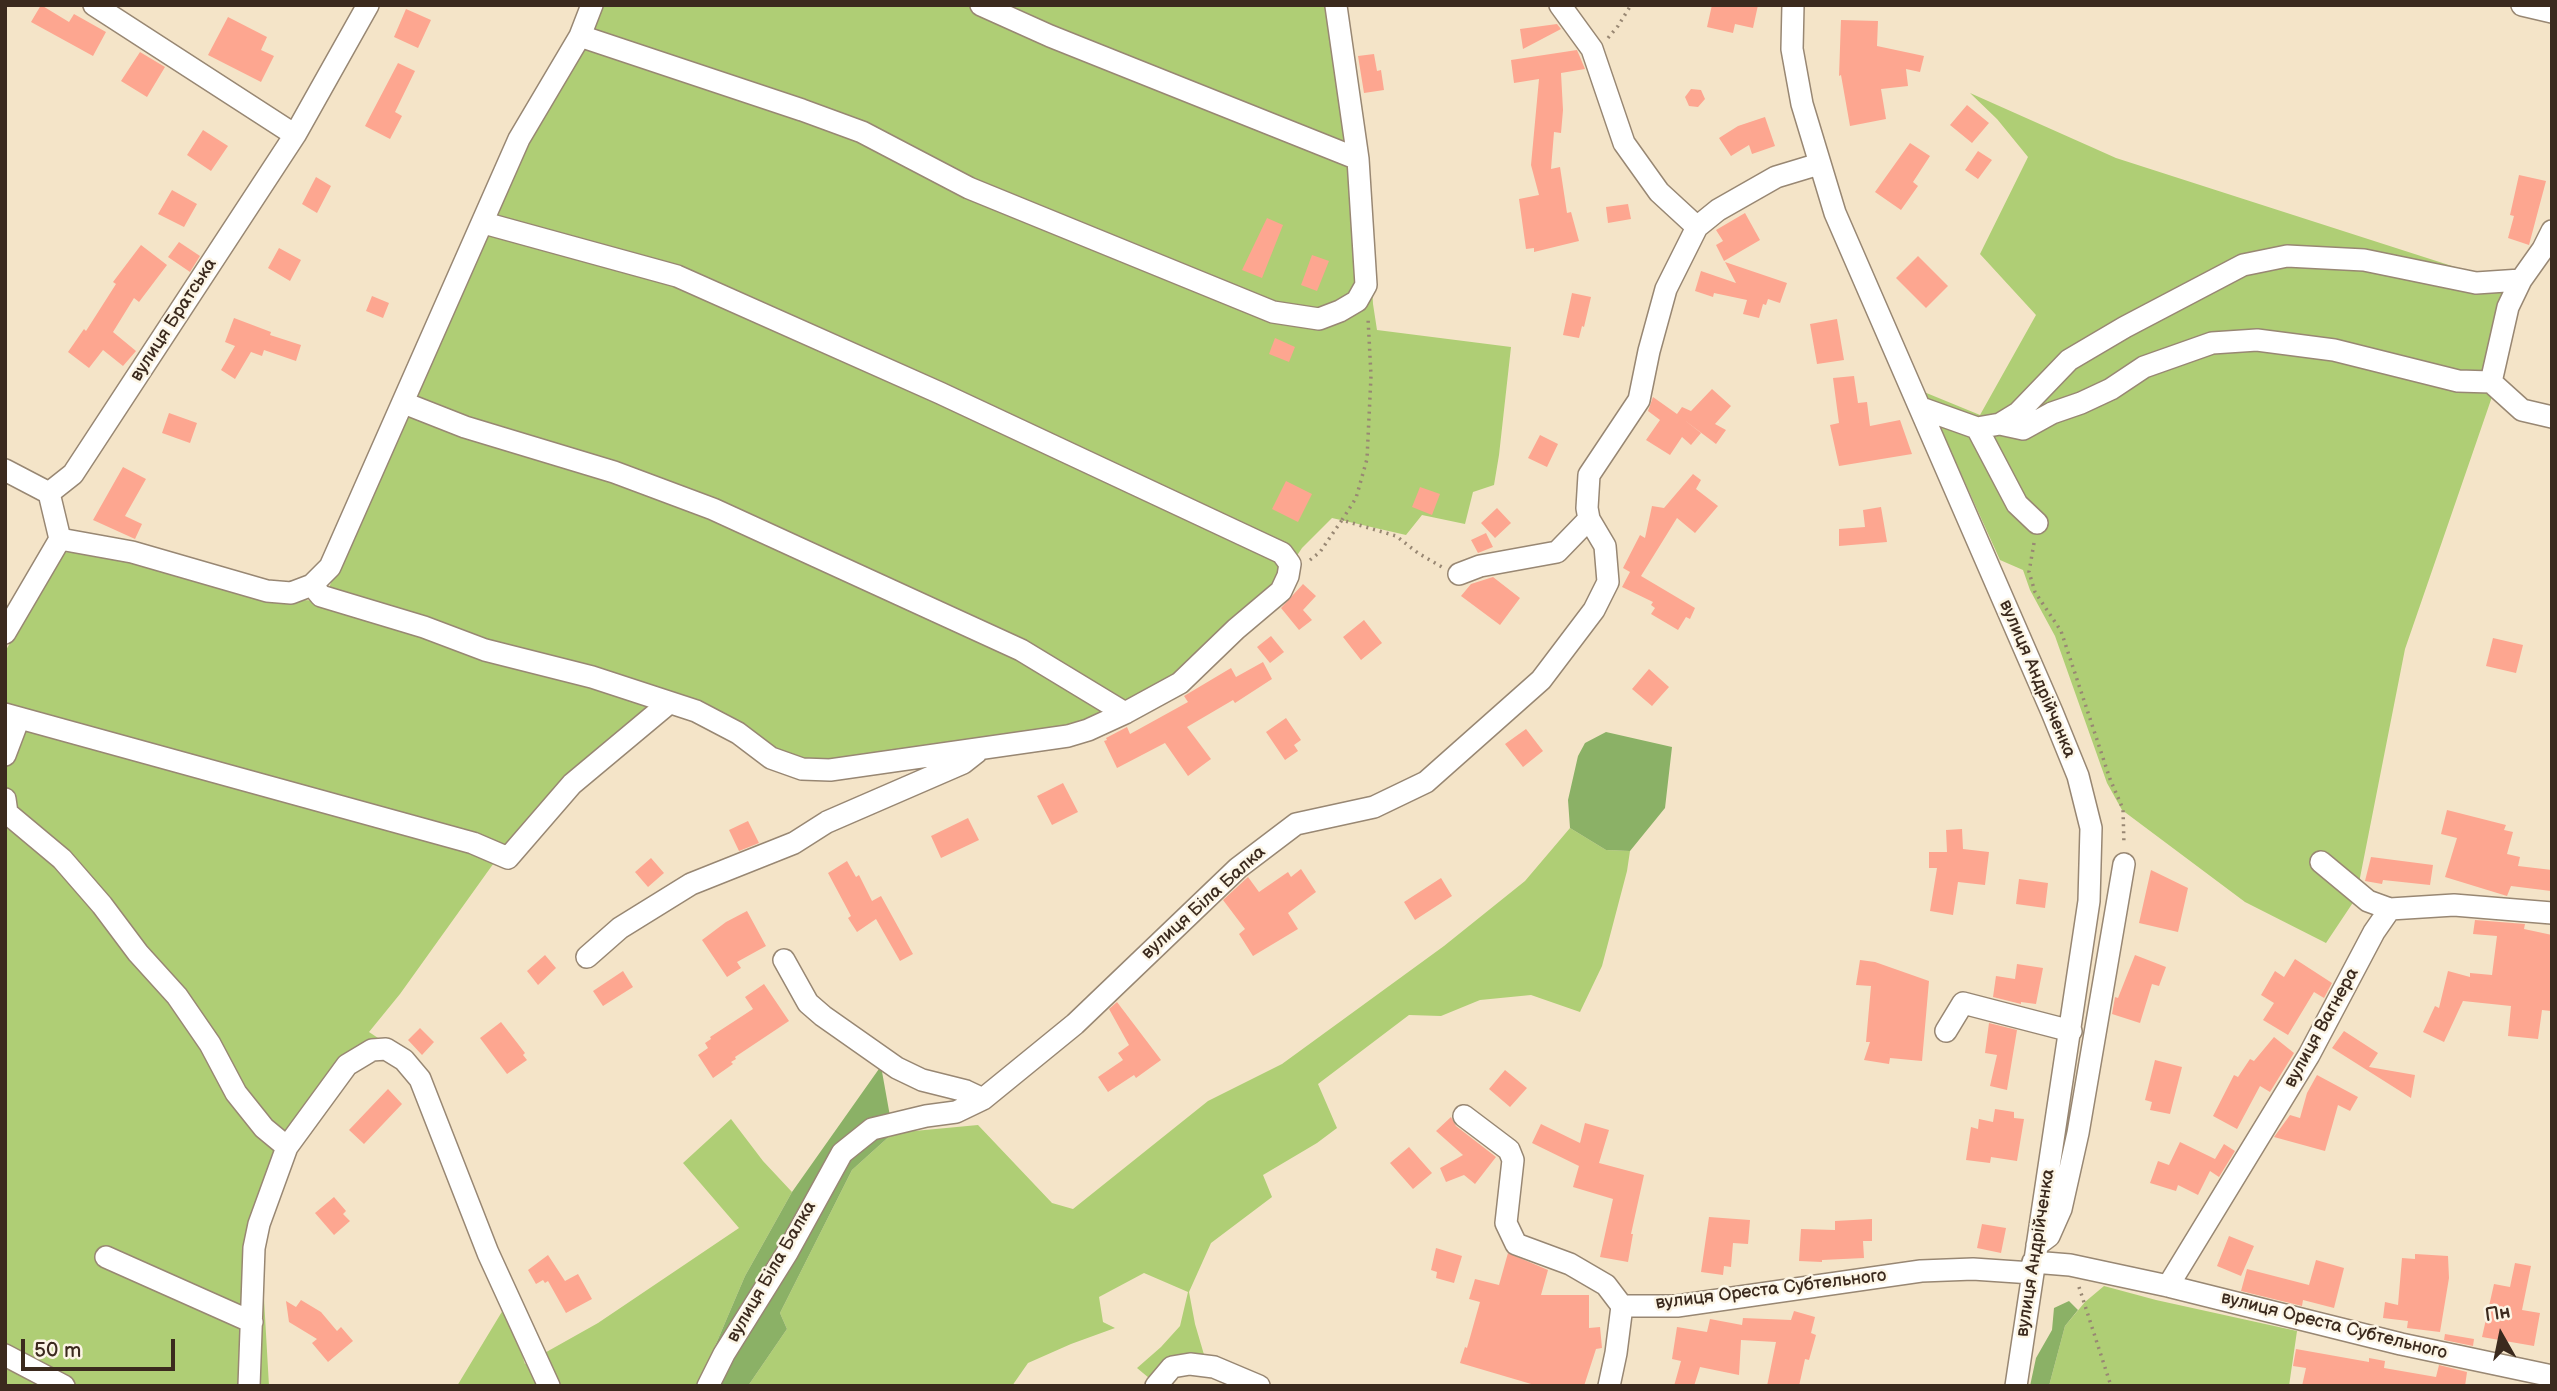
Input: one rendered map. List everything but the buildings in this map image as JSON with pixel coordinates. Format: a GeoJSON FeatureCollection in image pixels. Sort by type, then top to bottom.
{"type":"FeatureCollection","features":[{"type":"Feature","properties":{"kind":"street"},"geometry":{"type":"LineString","coordinates":[[94,5],[295,135]]}},
{"type":"Feature","properties":{"kind":"street","name":"вулиця Братська"},"geometry":{"type":"LineString","coordinates":[[49,493],[74,474],[295,135],[368,5]]}},
{"type":"Feature","properties":{"kind":"street"},"geometry":{"type":"LineString","coordinates":[[60,539],[132,552],[267,591],[291,593],[312,585],[330,567],[520,139],[580,36],[592,5]]}},
{"type":"Feature","properties":{"kind":"street"},"geometry":{"type":"LineString","coordinates":[[981,5],[1050,36],[1358,159]]}},
{"type":"Feature","properties":{"kind":"street"},"geometry":{"type":"LineString","coordinates":[[1560,5],[1592,49],[1624,142],[1660,192],[1697,226]]}},
{"type":"Feature","properties":{"kind":"street","name":"вулиця Андрійченка"},"geometry":{"type":"LineString","coordinates":[[1793,5],[1792,49],[1802,104],[1835,213],[2052,712],[2078,776],[2091,828],[2089,901],[2016,1386]]}},
{"type":"Feature","properties":{"kind":"street"},"geometry":{"type":"LineString","coordinates":[[2522,5],[2552,12]]}},
{"type":"Feature","properties":{"kind":"street"},"geometry":{"type":"LineString","coordinates":[[580,36],[862,132],[969,188],[1273,312],[1319,319],[1357,301],[1366,285],[1358,159],[1336,6]]}},
{"type":"Feature","properties":{"kind":"street","name":"вулиця Біла Балка"},"geometry":{"type":"LineString","coordinates":[[708,1386],[724,1354],[787,1253],[842,1153],[872,1129],[956,1112],[983,1099],[1075,1024],[1238,868],[1296,824],[1374,807],[1426,782],[1516,705],[1541,680],[1594,610],[1608,582],[1605,547],[1589,519],[1586,497],[1589,475],[1639,400],[1666,289],[1697,226],[1718,210],[1776,177],[1819,164]]}},
{"type":"Feature","properties":{"kind":"street"},"geometry":{"type":"LineString","coordinates":[[312,585],[321,596],[424,627],[485,650],[592,677],[696,711],[738,733],[771,758],[802,769],[830,770],[1068,736],[1125,713],[1180,683],[1236,629],[1282,591],[1290,564],[1282,553],[940,393],[677,276],[484,223]]}},
{"type":"Feature","properties":{"kind":"street"},"geometry":{"type":"LineString","coordinates":[[2491,382],[2508,307],[2521,280],[2552,231]]}},
{"type":"Feature","properties":{"kind":"street"},"geometry":{"type":"LineString","coordinates":[[1921,408],[1977,428],[2000,424],[2018,413],[2069,360],[2125,327],[2243,265],[2287,256],[2364,260],[2476,283],[2521,280]]}},
{"type":"Feature","properties":{"kind":"street"},"geometry":{"type":"LineString","coordinates":[[2000,424],[2023,429],[2052,413],[2081,403],[2111,388],[2144,367],[2212,343],[2257,340],[2334,350],[2458,381],[2491,382],[2522,410],[2552,417]]}},
{"type":"Feature","properties":{"kind":"street"},"geometry":{"type":"LineString","coordinates":[[404,403],[465,427],[614,472],[713,509],[1021,650],[1125,713]]}},
{"type":"Feature","properties":{"kind":"street"},"geometry":{"type":"LineString","coordinates":[[1977,428],[2017,504],[2037,523]]}},
{"type":"Feature","properties":{"kind":"street"},"geometry":{"type":"LineString","coordinates":[[5,470],[49,493],[60,539],[5,633]]}},
{"type":"Feature","properties":{"kind":"street"},"geometry":{"type":"LineString","coordinates":[[1460,574],[1479,566],[1557,552],[1589,519]]}},
{"type":"Feature","properties":{"kind":"street"},"geometry":{"type":"LineString","coordinates":[[5,755],[12,716],[473,842],[508,858],[572,784],[669,703]]}},
{"type":"Feature","properties":{"kind":"street"},"geometry":{"type":"LineString","coordinates":[[587,957],[620,928],[691,884],[793,843],[827,822],[963,763],[982,749]]}},
{"type":"Feature","properties":{"kind":"street"},"geometry":{"type":"LineString","coordinates":[[5,799],[7,813],[62,859],[102,905],[138,953],[177,996],[210,1044],[236,1093],[264,1128],[288,1147]]}},
{"type":"Feature","properties":{"kind":"street"},"geometry":{"type":"LineString","coordinates":[[2320,862],[2368,901],[2390,909],[2454,905],[2552,913]]}},
{"type":"Feature","properties":{"kind":"street"},"geometry":{"type":"LineString","coordinates":[[2034,1260],[2061,1209],[2078,1133],[2124,864]]}},
{"type":"Feature","properties":{"kind":"street","name":"вулиця Вагнера"},"geometry":{"type":"LineString","coordinates":[[2168,1286],[2309,1055],[2374,932],[2390,909]]}},
{"type":"Feature","properties":{"kind":"street"},"geometry":{"type":"LineString","coordinates":[[783,960],[808,1003],[897,1068],[922,1080],[966,1091],[983,1099]]}},
{"type":"Feature","properties":{"kind":"street"},"geometry":{"type":"LineString","coordinates":[[1946,1031],[1963,1003],[2071,1031]]}},
{"type":"Feature","properties":{"kind":"street"},"geometry":{"type":"LineString","coordinates":[[249,1386],[254,1248],[259,1224],[288,1147],[347,1065],[372,1050],[386,1049],[404,1060],[420,1079],[488,1253],[550,1386]]}},
{"type":"Feature","properties":{"kind":"street"},"geometry":{"type":"LineString","coordinates":[[1464,1116],[1509,1150],[1513,1160],[1506,1223],[1516,1244],[1570,1265],[1606,1285],[1622,1306],[1609,1386]]}},
{"type":"Feature","properties":{"kind":"street"},"geometry":{"type":"LineString","coordinates":[[106,1257],[252,1322]]}},
{"type":"Feature","properties":{"kind":"street","name":"вулиця Ореста Субтельного"},"geometry":{"type":"LineString","coordinates":[[1622,1306],[1677,1306],[1921,1271],[1973,1269],[2034,1260],[2168,1286],[2401,1343],[2552,1376]]}},
{"type":"Feature","properties":{"kind":"street"},"geometry":{"type":"LineString","coordinates":[[5,1355],[64,1386]]}},
{"type":"Feature","properties":{"kind":"street"},"geometry":{"type":"LineString","coordinates":[[1156,1386],[1172,1367],[1190,1364],[1214,1367],[1259,1386]]}},
{"type":"Feature","properties":{"kind":"path"},"geometry":{"type":"LineString","coordinates":[[1592,49],[1602,44],[1618,26],[1631,5]]}},
{"type":"Feature","properties":{"kind":"path"},"geometry":{"type":"LineString","coordinates":[[1288,576],[1320,552],[1342,520],[1356,498],[1367,459],[1371,376],[1366,285]]}},
{"type":"Feature","properties":{"kind":"path"},"geometry":{"type":"LineString","coordinates":[[1342,520],[1396,536],[1418,553],[1460,574]]}},
{"type":"Feature","properties":{"kind":"path"},"geometry":{"type":"LineString","coordinates":[[2037,523],[2029,572],[2035,592],[2061,631],[2110,779],[2123,809],[2124,864]]}},
{"type":"Feature","properties":{"kind":"path"},"geometry":{"type":"LineString","coordinates":[[2070,1265],[2085,1302],[2111,1386]]}},
{"type":"Feature","properties":{"kind":"green space"},"geometry":{"type":"Polygon","coordinates":[[[601,5],[1339,5],[1365,156],[1373,304],[1377,330],[1511,347],[1494,485],[1473,492],[1465,524],[1422,515],[1406,535],[1332,518],[1302,548],[1281,580],[1170,683],[1086,726],[800,765],[668,699],[496,860],[400,994],[369,1032],[381,1040],[350,1073],[300,1147],[271,1198],[262,1264],[269,1386],[5,1386],[5,652],[60,552],[99,553],[262,598],[323,601],[526,141],[601,5]]]}},
{"type":"Feature","properties":{"kind":"green space"},"geometry":{"type":"Polygon","coordinates":[[[1970,93],[2116,158],[2511,285],[2494,391],[2405,649],[2356,898],[2326,943],[2245,902],[2122,810],[2107,783],[2055,636],[2030,590],[2023,570],[2000,560],[1924,392],[1980,415],[2036,315],[1980,254],[2028,157],[1997,119],[1970,93]]]}},
{"type":"Feature","properties":{"kind":"green space"},"geometry":{"type":"Polygon","coordinates":[[[1606,732],[1672,747],[1665,808],[1630,851],[1606,850],[1570,828],[1568,800],[1578,756],[1585,743],[1606,732]]]}},
{"type":"Feature","properties":{"kind":"green space"},"geometry":{"type":"Polygon","coordinates":[[[1570,828],[1606,850],[1630,851],[1602,966],[1580,1012],[1531,995],[1480,1000],[1441,1016],[1409,1015],[1318,1084],[1337,1128],[1263,1175],[1272,1197],[1211,1243],[1189,1292],[1205,1358],[1182,1355],[1149,1378],[1137,1368],[1180,1326],[1188,1292],[1144,1273],[1099,1297],[1103,1322],[1115,1328],[1028,1363],[1012,1386],[748,1386],[787,1329],[780,1313],[852,1170],[893,1133],[978,1125],[1052,1203],[1073,1209],[1208,1101],[1282,1064],[1444,946],[1525,881],[1570,828]]]}},
{"type":"Feature","properties":{"kind":"green space"},"geometry":{"type":"Polygon","coordinates":[[[881,1066],[893,1133],[852,1170],[780,1313],[787,1329],[748,1386],[698,1386],[745,1276],[792,1192],[881,1066]]]}},
{"type":"Feature","properties":{"kind":"green space"},"geometry":{"type":"Polygon","coordinates":[[[731,1119],[763,1161],[792,1192],[745,1276],[698,1386],[457,1386],[506,1305],[525,1364],[598,1323],[739,1228],[683,1163],[731,1119]]]}},
{"type":"Feature","properties":{"kind":"green space"},"geometry":{"type":"Polygon","coordinates":[[[2104,1286],[2297,1331],[2289,1386],[2049,1386],[2065,1326],[2085,1302],[2104,1286]]]}},
{"type":"Feature","properties":{"kind":"green space"},"geometry":{"type":"Polygon","coordinates":[[[2069,1301],[2078,1310],[2065,1326],[2049,1386],[2030,1386],[2036,1358],[2052,1330],[2054,1308],[2069,1301]]]}}]}
